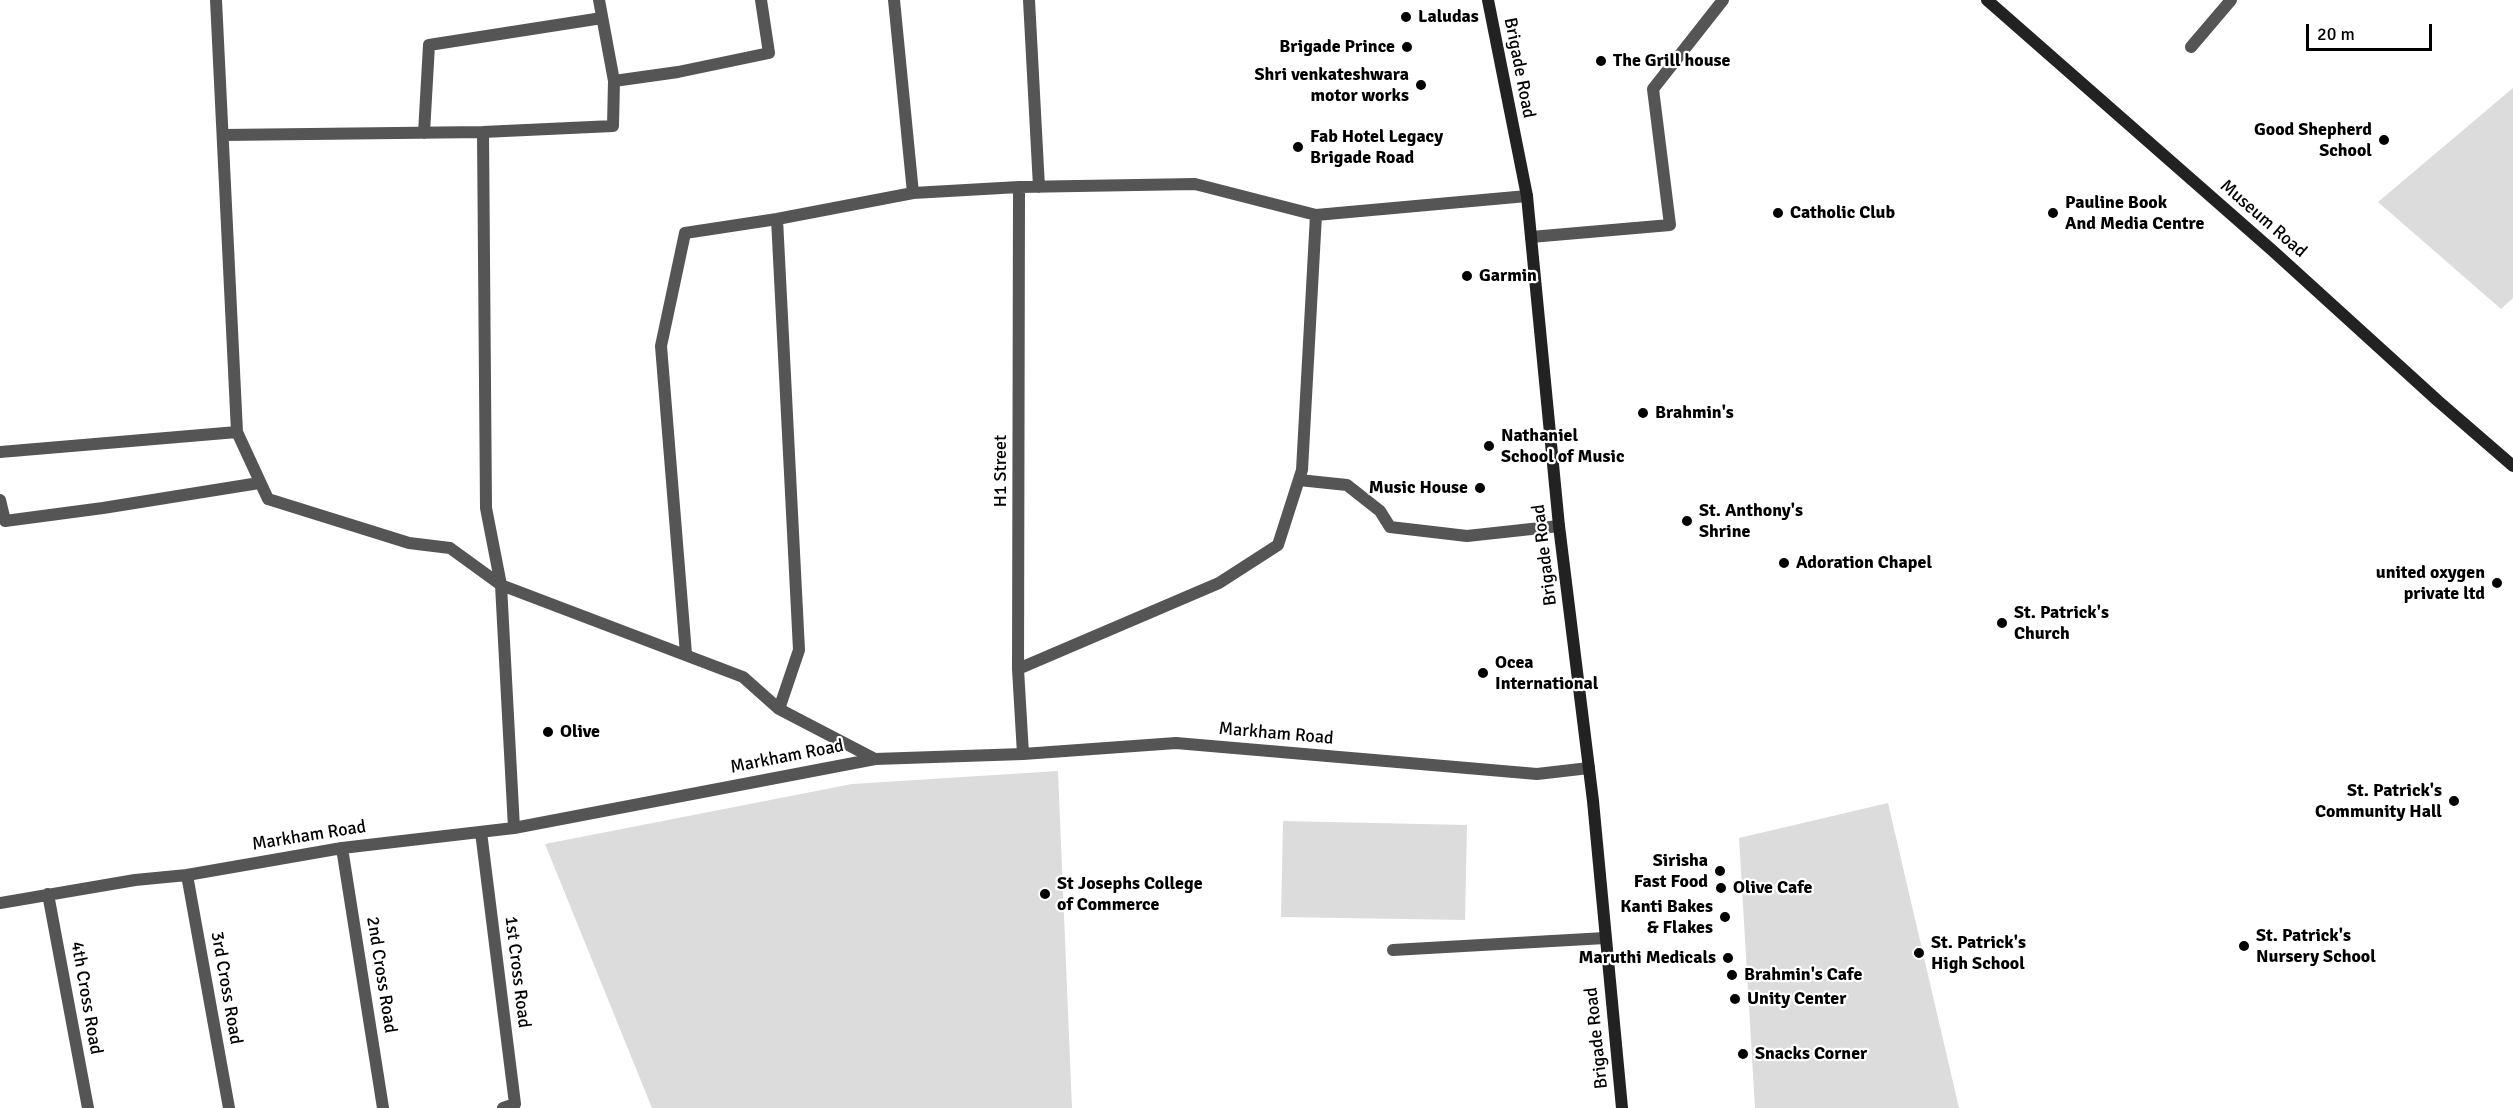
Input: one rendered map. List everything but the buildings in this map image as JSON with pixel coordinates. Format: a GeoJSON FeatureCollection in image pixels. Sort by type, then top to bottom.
{"type":"FeatureCollection","features":[{"type":"Feature","properties":{"kind":"main road","name":"Brigade Road"},"geometry":{"type":"LineString","coordinates":[[1488,0],[1527,196],[1559,526],[1589,768],[1622,1108]]}},
{"type":"Feature","properties":{"kind":"main road","name":"Museum Road"},"geometry":{"type":"LineString","coordinates":[[1987,0],[2513,466]]}},
{"type":"Feature","properties":{"kind":"street"},"geometry":{"type":"LineString","coordinates":[[216,0],[237,432],[268,499],[409,543],[450,548],[501,585],[743,677],[779,709],[875,759]]}},
{"type":"Feature","properties":{"kind":"street"},"geometry":{"type":"LineString","coordinates":[[223,135],[483,132],[613,126],[614,81],[599,0]]}},
{"type":"Feature","properties":{"kind":"street"},"geometry":{"type":"LineString","coordinates":[[614,81],[678,72],[769,53],[760,0]]}},
{"type":"Feature","properties":{"kind":"street"},"geometry":{"type":"LineString","coordinates":[[894,0],[912,193]]}},
{"type":"Feature","properties":{"kind":"street"},"geometry":{"type":"LineString","coordinates":[[1029,0],[1039,187]]}},
{"type":"Feature","properties":{"kind":"street"},"geometry":{"type":"LineString","coordinates":[[2191,47],[2231,0]]}},
{"type":"Feature","properties":{"kind":"street"},"geometry":{"type":"LineString","coordinates":[[1531,237],[1670,225],[1653,89],[1720,4]]}},
{"type":"Feature","properties":{"kind":"street"},"geometry":{"type":"LineString","coordinates":[[424,133],[429,45],[602,18]]}},
{"type":"Feature","properties":{"kind":"street"},"geometry":{"type":"LineString","coordinates":[[483,132],[486,508],[501,585],[514,828]]}},
{"type":"Feature","properties":{"kind":"street"},"geometry":{"type":"LineString","coordinates":[[686,654],[661,346],[685,233],[777,219],[912,193],[1018,187],[1195,184],[1316,215],[1527,196]]}},
{"type":"Feature","properties":{"kind":"street","name":"H1 Street"},"geometry":{"type":"LineString","coordinates":[[1018,187],[1018,669],[1023,754]]}},
{"type":"Feature","properties":{"kind":"street"},"geometry":{"type":"LineString","coordinates":[[1018,669],[1219,583],[1278,545],[1303,463],[1316,215]]}},
{"type":"Feature","properties":{"kind":"street"},"geometry":{"type":"LineString","coordinates":[[777,219],[799,650],[779,709]]}},
{"type":"Feature","properties":{"kind":"street"},"geometry":{"type":"LineString","coordinates":[[0,452],[237,432]]}},
{"type":"Feature","properties":{"kind":"street"},"geometry":{"type":"LineString","coordinates":[[1299,480],[1347,485],[1380,510],[1390,527],[1467,536],[1559,526]]}},
{"type":"Feature","properties":{"kind":"street"},"geometry":{"type":"LineString","coordinates":[[0,500],[5,521],[259,483]]}},
{"type":"Feature","properties":{"kind":"street","name":"Markham Road"},"geometry":{"type":"LineString","coordinates":[[0,903],[187,875],[342,848],[514,828],[875,759],[1023,754],[1176,743],[1537,774],[1589,768]]}},
{"type":"Feature","properties":{"kind":"street","name":"1st Cross Road"},"geometry":{"type":"LineString","coordinates":[[481,832],[515,1104],[503,1108]]}},
{"type":"Feature","properties":{"kind":"street","name":"2nd Cross Road"},"geometry":{"type":"LineString","coordinates":[[342,848],[384,1108]]}},
{"type":"Feature","properties":{"kind":"street","name":"3rd Cross Road"},"geometry":{"type":"LineString","coordinates":[[187,875],[229,1108]]}},
{"type":"Feature","properties":{"kind":"street","name":"4th Cross Road"},"geometry":{"type":"LineString","coordinates":[[48,894],[88,1108]]}},
{"type":"Feature","properties":{"kind":"street"},"geometry":{"type":"LineString","coordinates":[[1393,950],[1605,938]]}},
{"type":"Feature","properties":{"kind":"shaded area"},"geometry":{"type":"Polygon","coordinates":[[[2513,88],[2513,298],[2501,309],[2378,202],[2513,88]]]}},
{"type":"Feature","properties":{"kind":"shaded area"},"geometry":{"type":"Polygon","coordinates":[[[1058,771],[1072,1108],[652,1108],[545,844],[852,784],[1058,771]]]}},
{"type":"Feature","properties":{"kind":"shaded area"},"geometry":{"type":"Polygon","coordinates":[[[1888,803],[1959,1108],[1755,1108],[1739,838],[1888,803]]]}},
{"type":"Feature","properties":{"kind":"shaded area"},"geometry":{"type":"Polygon","coordinates":[[[1283,821],[1467,825],[1465,920],[1281,917],[1283,821]]]}},
{"type":"Feature","properties":{"kind":"place","name":"Laludas"},"geometry":{"type":"Point","coordinates":[1406,17]}},
{"type":"Feature","properties":{"kind":"place","name":"Brigade Prince"},"geometry":{"type":"Point","coordinates":[1407,47]}},
{"type":"Feature","properties":{"kind":"place","name":"The Grill house"},"geometry":{"type":"Point","coordinates":[1601,61]}},
{"type":"Feature","properties":{"kind":"place","name":"Shri venkateshwara motor works"},"geometry":{"type":"Point","coordinates":[1421,85]}},
{"type":"Feature","properties":{"kind":"place","name":"Good Shepherd School"},"geometry":{"type":"Point","coordinates":[2384,140]}},
{"type":"Feature","properties":{"kind":"place","name":"Fab Hotel Legacy Brigade Road"},"geometry":{"type":"Point","coordinates":[1298,147]}},
{"type":"Feature","properties":{"kind":"place","name":"Catholic Club"},"geometry":{"type":"Point","coordinates":[1778,213]}},
{"type":"Feature","properties":{"kind":"place","name":"Pauline Book And Media Centre"},"geometry":{"type":"Point","coordinates":[2053,213]}},
{"type":"Feature","properties":{"kind":"place","name":"Garmin"},"geometry":{"type":"Point","coordinates":[1467,276]}},
{"type":"Feature","properties":{"kind":"place","name":"Brahmin's"},"geometry":{"type":"Point","coordinates":[1643,413]}},
{"type":"Feature","properties":{"kind":"place","name":"Nathaniel School of Music"},"geometry":{"type":"Point","coordinates":[1489,446]}},
{"type":"Feature","properties":{"kind":"place","name":"Music House"},"geometry":{"type":"Point","coordinates":[1480,488]}},
{"type":"Feature","properties":{"kind":"place","name":"St. Anthony's Shrine"},"geometry":{"type":"Point","coordinates":[1687,521]}},
{"type":"Feature","properties":{"kind":"place","name":"Adoration Chapel"},"geometry":{"type":"Point","coordinates":[1784,563]}},
{"type":"Feature","properties":{"kind":"place","name":"united oxygen private ltd"},"geometry":{"type":"Point","coordinates":[2497,583]}},
{"type":"Feature","properties":{"kind":"place","name":"St. Patrick's Church"},"geometry":{"type":"Point","coordinates":[2002,623]}},
{"type":"Feature","properties":{"kind":"place","name":"Ocea International"},"geometry":{"type":"Point","coordinates":[1483,673]}},
{"type":"Feature","properties":{"kind":"place","name":"Olive"},"geometry":{"type":"Point","coordinates":[548,732]}},
{"type":"Feature","properties":{"kind":"place","name":"St. Patrick's Community Hall"},"geometry":{"type":"Point","coordinates":[2454,801]}},
{"type":"Feature","properties":{"kind":"place","name":"Sirisha Fast Food"},"geometry":{"type":"Point","coordinates":[1720,871]}},
{"type":"Feature","properties":{"kind":"place","name":"Olive Cafe"},"geometry":{"type":"Point","coordinates":[1721,888]}},
{"type":"Feature","properties":{"kind":"place","name":"St Josephs College of Commerce"},"geometry":{"type":"Point","coordinates":[1045,894]}},
{"type":"Feature","properties":{"kind":"place","name":"Kanti Bakes & Flakes"},"geometry":{"type":"Point","coordinates":[1725,917]}},
{"type":"Feature","properties":{"kind":"place","name":"St. Patrick's Nursery School"},"geometry":{"type":"Point","coordinates":[2244,946]}},
{"type":"Feature","properties":{"kind":"place","name":"St. Patrick's High School"},"geometry":{"type":"Point","coordinates":[1919,953]}},
{"type":"Feature","properties":{"kind":"place","name":"Maruthi Medicals"},"geometry":{"type":"Point","coordinates":[1728,958]}},
{"type":"Feature","properties":{"kind":"place","name":"Brahmin's Cafe"},"geometry":{"type":"Point","coordinates":[1732,975]}},
{"type":"Feature","properties":{"kind":"place","name":"Unity Center"},"geometry":{"type":"Point","coordinates":[1735,999]}},
{"type":"Feature","properties":{"kind":"place","name":"Snacks Corner"},"geometry":{"type":"Point","coordinates":[1743,1054]}}]}
